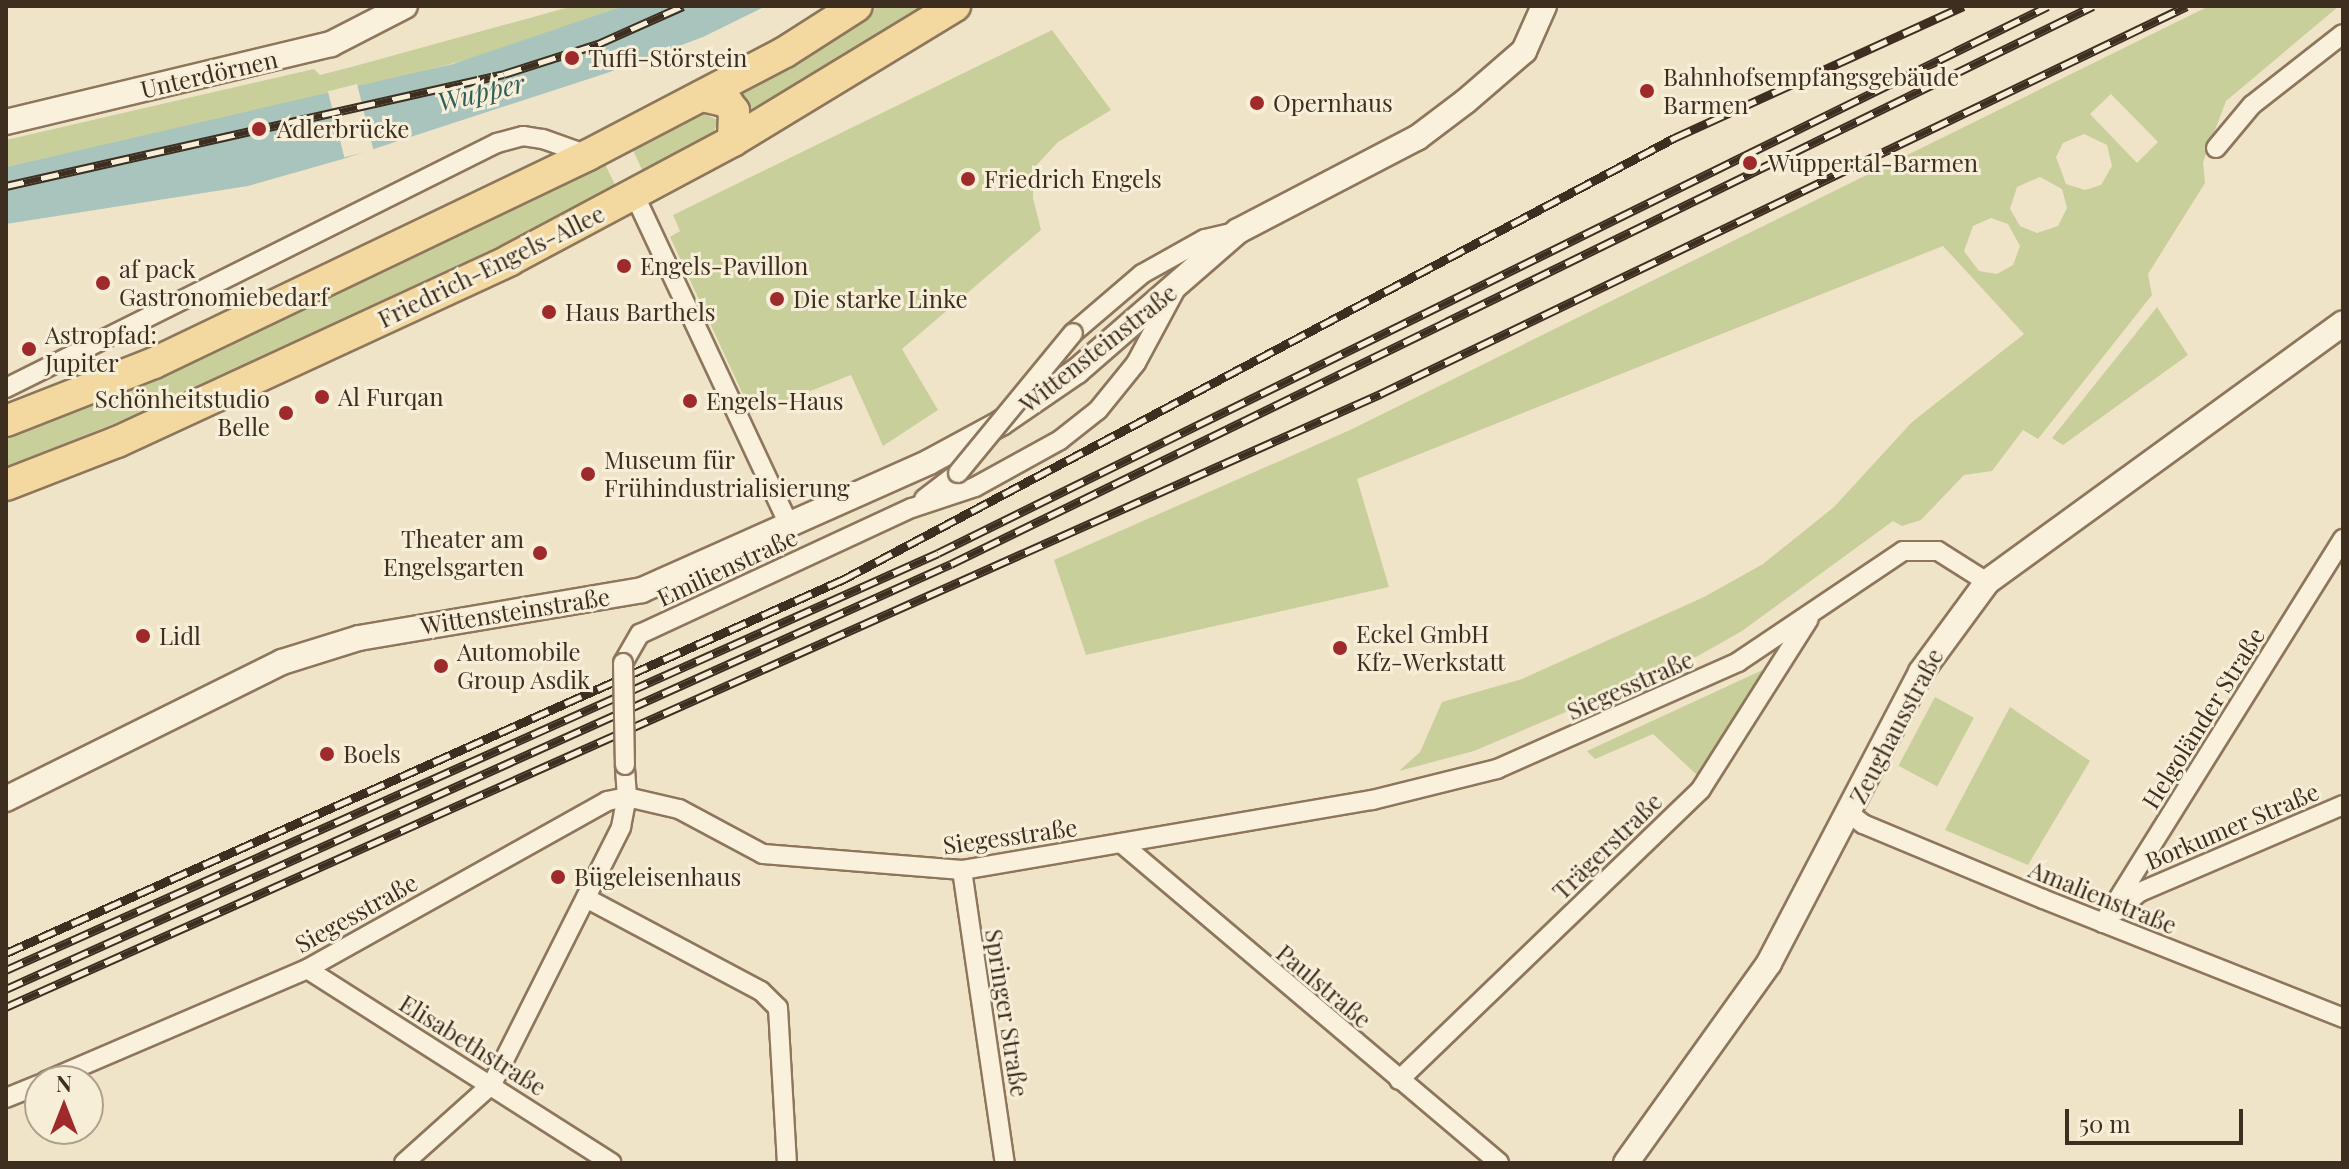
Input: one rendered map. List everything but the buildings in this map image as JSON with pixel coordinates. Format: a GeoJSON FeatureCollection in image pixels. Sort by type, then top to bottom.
{"type":"FeatureCollection","features":[{"type":"Feature","properties":{"kind":"main road"},"geometry":{"type":"LineString","coordinates":[[6,421],[154,363],[588,155],[702,96],[857,6]]}},
{"type":"Feature","properties":{"kind":"main road","name":"Friedrich-Engels-Allee"},"geometry":{"type":"LineString","coordinates":[[6,485],[117,442],[231,390],[635,196],[733,141],[955,6]]}},
{"type":"Feature","properties":{"kind":"main road"},"geometry":{"type":"LineString","coordinates":[[702,96],[727,102],[734,111],[733,141]]}},
{"type":"Feature","properties":{"kind":"street","name":"Unterdörnen"},"geometry":{"type":"LineString","coordinates":[[6,122],[331,44],[405,6]]}},
{"type":"Feature","properties":{"kind":"street","name":"Wittensteinstraße"},"geometry":{"type":"LineString","coordinates":[[6,799],[241,680],[311,652],[427,624],[572,605],[642,590],[790,527],[1001,423],[1077,371],[1238,231],[1417,138],[1524,51],[1544,6]]}},
{"type":"Feature","properties":{"kind":"street"},"geometry":{"type":"LineString","coordinates":[[2216,148],[2252,105],[2343,34]]}},
{"type":"Feature","properties":{"kind":"street"},"geometry":{"type":"LineString","coordinates":[[6,388],[497,143],[523,136],[543,139],[588,155]]}},
{"type":"Feature","properties":{"kind":"street"},"geometry":{"type":"LineString","coordinates":[[635,196],[790,527]]}},
{"type":"Feature","properties":{"kind":"street","name":"Emilienstraße"},"geometry":{"type":"LineString","coordinates":[[912,508],[958,473],[1073,333],[1142,274],[1205,239],[1238,231]]}},
{"type":"Feature","properties":{"kind":"street","name":"Emilienstraße"},"geometry":{"type":"LineString","coordinates":[[404,1163],[492,1084],[621,827],[627,797],[623,663],[640,634],[912,508],[975,487],[1060,440],[1098,410],[1156,333],[1178,284]]}},
{"type":"Feature","properties":{"kind":"street","name":"Zeughausstraße"},"geometry":{"type":"LineString","coordinates":[[1626,1163],[1769,963],[1921,672],[1987,582],[2343,323]]}},
{"type":"Feature","properties":{"kind":"street","name":"Helgoländer Straße"},"geometry":{"type":"LineString","coordinates":[[2103,923],[2343,539]]}},
{"type":"Feature","properties":{"kind":"street","name":"Siegesstraße"},"geometry":{"type":"LineString","coordinates":[[83,1065],[307,969],[571,820],[627,797],[679,809],[763,854],[962,870],[1424,790],[1497,769],[1738,662],[1811,616],[1903,551],[1938,551],[1987,582]]}},
{"type":"Feature","properties":{"kind":"street","name":"Trägerstraße"},"geometry":{"type":"LineString","coordinates":[[1399,1080],[1701,789],[1811,616]]}},
{"type":"Feature","properties":{"kind":"street","name":"Borkumer Straße"},"geometry":{"type":"LineString","coordinates":[[2103,923],[2140,892],[2343,805]]}},
{"type":"Feature","properties":{"kind":"street","name":"Amalienstraße"},"geometry":{"type":"LineString","coordinates":[[1849,813],[1863,824],[2343,1018]]}},
{"type":"Feature","properties":{"kind":"street","name":"Paulstraße"},"geometry":{"type":"LineString","coordinates":[[1121,843],[1499,1163]]}},
{"type":"Feature","properties":{"kind":"street","name":"Springer Straße"},"geometry":{"type":"LineString","coordinates":[[962,870],[1005,1163]]}},
{"type":"Feature","properties":{"kind":"street"},"geometry":{"type":"LineString","coordinates":[[586,898],[761,991],[778,1008],[787,1163]]}},
{"type":"Feature","properties":{"kind":"street","name":"Elisabethstraße"},"geometry":{"type":"LineString","coordinates":[[307,969],[492,1084],[611,1163]]}},
{"type":"Feature","properties":{"kind":"green space"},"geometry":{"type":"Polygon","coordinates":[[[573,6],[624,6],[492,53],[375,84],[6,167],[6,140],[314,69],[320,75],[573,6]]]}},
{"type":"Feature","properties":{"kind":"green space"},"geometry":{"type":"Polygon","coordinates":[[[879,6],[931,6],[746,112],[741,89],[879,6]]]}},
{"type":"Feature","properties":{"kind":"green space"},"geometry":{"type":"Polygon","coordinates":[[[2209,6],[2339,6],[2226,101],[2203,162],[2205,183],[2148,274],[2152,295],[2038,439],[2023,430],[1992,471],[1964,475],[1921,520],[1902,526],[1893,521],[1742,631],[1698,656],[1474,751],[1399,771],[1420,752],[1442,702],[1522,679],[1704,597],[1763,564],[1834,507],[1912,422],[2024,334],[1943,246],[1357,479],[1389,587],[1086,655],[1054,560],[1350,430],[2209,6]],[[2111,94],[2090,114],[2137,163],[2158,142],[2111,94]],[[2084,134],[2063,143],[2056,157],[2066,184],[2085,190],[2101,185],[2112,166],[2107,145],[2084,134]],[[2040,177],[2017,187],[2010,209],[2020,226],[2037,233],[2058,226],[2067,208],[2062,189],[2040,177]],[[1991,218],[1973,226],[1964,251],[1979,271],[1997,274],[2013,265],[2020,246],[2008,224],[1991,218]]]}},
{"type":"Feature","properties":{"kind":"green space"},"geometry":{"type":"Polygon","coordinates":[[[1052,30],[1111,110],[1058,142],[1034,168],[1033,198],[1041,230],[902,349],[938,410],[883,446],[851,375],[752,414],[670,237],[680,231],[673,215],[1052,30]]]}},
{"type":"Feature","properties":{"kind":"green space"},"geometry":{"type":"Polygon","coordinates":[[[702,113],[718,120],[712,138],[644,174],[632,148],[702,113]]]}},
{"type":"Feature","properties":{"kind":"green space"},"geometry":{"type":"Polygon","coordinates":[[[604,162],[617,189],[230,376],[6,468],[6,436],[319,302],[604,162]]]}},
{"type":"Feature","properties":{"kind":"green space"},"geometry":{"type":"Polygon","coordinates":[[[2157,307],[2188,355],[2063,445],[2052,438],[2157,307]]]}},
{"type":"Feature","properties":{"kind":"green space"},"geometry":{"type":"Polygon","coordinates":[[[1769,667],[1697,775],[1653,734],[1595,759],[1587,751],[1769,667]]]}},
{"type":"Feature","properties":{"kind":"green space"},"geometry":{"type":"Polygon","coordinates":[[[1935,697],[1974,718],[1937,787],[1898,766],[1935,697]]]}},
{"type":"Feature","properties":{"kind":"green space"},"geometry":{"type":"Polygon","coordinates":[[[2010,707],[2090,761],[2028,865],[1945,830],[2010,707]]]}},
{"type":"Feature","properties":{"kind":"water","name":"Wupper"},"geometry":{"type":"Polygon","coordinates":[[[624,6],[766,6],[703,37],[607,73],[343,159],[248,186],[6,224],[6,167],[453,64],[624,6]]]}},
{"type":"Feature","properties":{"kind":"pier","name":"Adlerbrücke"},"geometry":{"type":"Polygon","coordinates":[[[357,84],[373,150],[344,157],[328,91],[357,84]]]}},
{"type":"Feature","properties":{"kind":"railway"},"geometry":{"type":"LineString","coordinates":[[6,186],[504,74],[598,44],[683,6]]}},
{"type":"Feature","properties":{"kind":"railway"},"geometry":{"type":"LineString","coordinates":[[6,953],[844,579],[1674,138],[1963,6]]}},
{"type":"Feature","properties":{"kind":"railway"},"geometry":{"type":"LineString","coordinates":[[6,970],[938,553],[2048,6]]}},
{"type":"Feature","properties":{"kind":"railway"},"geometry":{"type":"LineString","coordinates":[[6,989],[951,564],[2093,6]]}},
{"type":"Feature","properties":{"kind":"railway"},"geometry":{"type":"LineString","coordinates":[[6,1007],[1380,394],[2187,6]]}},
{"type":"Feature","properties":{"kind":"place","name":"Tuffi-Störstein"},"geometry":{"type":"Point","coordinates":[572,58]}},
{"type":"Feature","properties":{"kind":"place","name":"Bahnhofsempfangsgebäude Barmen"},"geometry":{"type":"Point","coordinates":[1647,91]}},
{"type":"Feature","properties":{"kind":"place","name":"Opernhaus"},"geometry":{"type":"Point","coordinates":[1257,103]}},
{"type":"Feature","properties":{"kind":"place","name":"Adlerbrücke"},"geometry":{"type":"Point","coordinates":[259,129]}},
{"type":"Feature","properties":{"kind":"place","name":"Wuppertal-Barmen"},"geometry":{"type":"Point","coordinates":[1750,163]}},
{"type":"Feature","properties":{"kind":"place","name":"Friedrich Engels"},"geometry":{"type":"Point","coordinates":[968,179]}},
{"type":"Feature","properties":{"kind":"place","name":"Engels-Pavillon"},"geometry":{"type":"Point","coordinates":[624,266]}},
{"type":"Feature","properties":{"kind":"place","name":"af pack Gastronomiebedarf"},"geometry":{"type":"Point","coordinates":[103,283]}},
{"type":"Feature","properties":{"kind":"place","name":"Die starke Linke"},"geometry":{"type":"Point","coordinates":[777,299]}},
{"type":"Feature","properties":{"kind":"place","name":"Haus Barthels"},"geometry":{"type":"Point","coordinates":[549,312]}},
{"type":"Feature","properties":{"kind":"place","name":"Astropfad: Jupiter"},"geometry":{"type":"Point","coordinates":[29,349]}},
{"type":"Feature","properties":{"kind":"place","name":"Al Furqan"},"geometry":{"type":"Point","coordinates":[322,397]}},
{"type":"Feature","properties":{"kind":"place","name":"Engels-Haus"},"geometry":{"type":"Point","coordinates":[690,401]}},
{"type":"Feature","properties":{"kind":"place","name":"Schönheitstudio Belle"},"geometry":{"type":"Point","coordinates":[286,413]}},
{"type":"Feature","properties":{"kind":"place","name":"Museum für Frühindustrialisierung"},"geometry":{"type":"Point","coordinates":[588,474]}},
{"type":"Feature","properties":{"kind":"place","name":"Theater am Engelsgarten"},"geometry":{"type":"Point","coordinates":[540,553]}},
{"type":"Feature","properties":{"kind":"place","name":"Lidl"},"geometry":{"type":"Point","coordinates":[143,636]}},
{"type":"Feature","properties":{"kind":"place","name":"Eckel GmbH Kfz-Werkstatt"},"geometry":{"type":"Point","coordinates":[1340,648]}},
{"type":"Feature","properties":{"kind":"place","name":"Automobile Group Asdik"},"geometry":{"type":"Point","coordinates":[441,666]}},
{"type":"Feature","properties":{"kind":"place","name":"Boels"},"geometry":{"type":"Point","coordinates":[327,754]}},
{"type":"Feature","properties":{"kind":"place","name":"Bügeleisenhaus"},"geometry":{"type":"Point","coordinates":[558,877]}}]}
